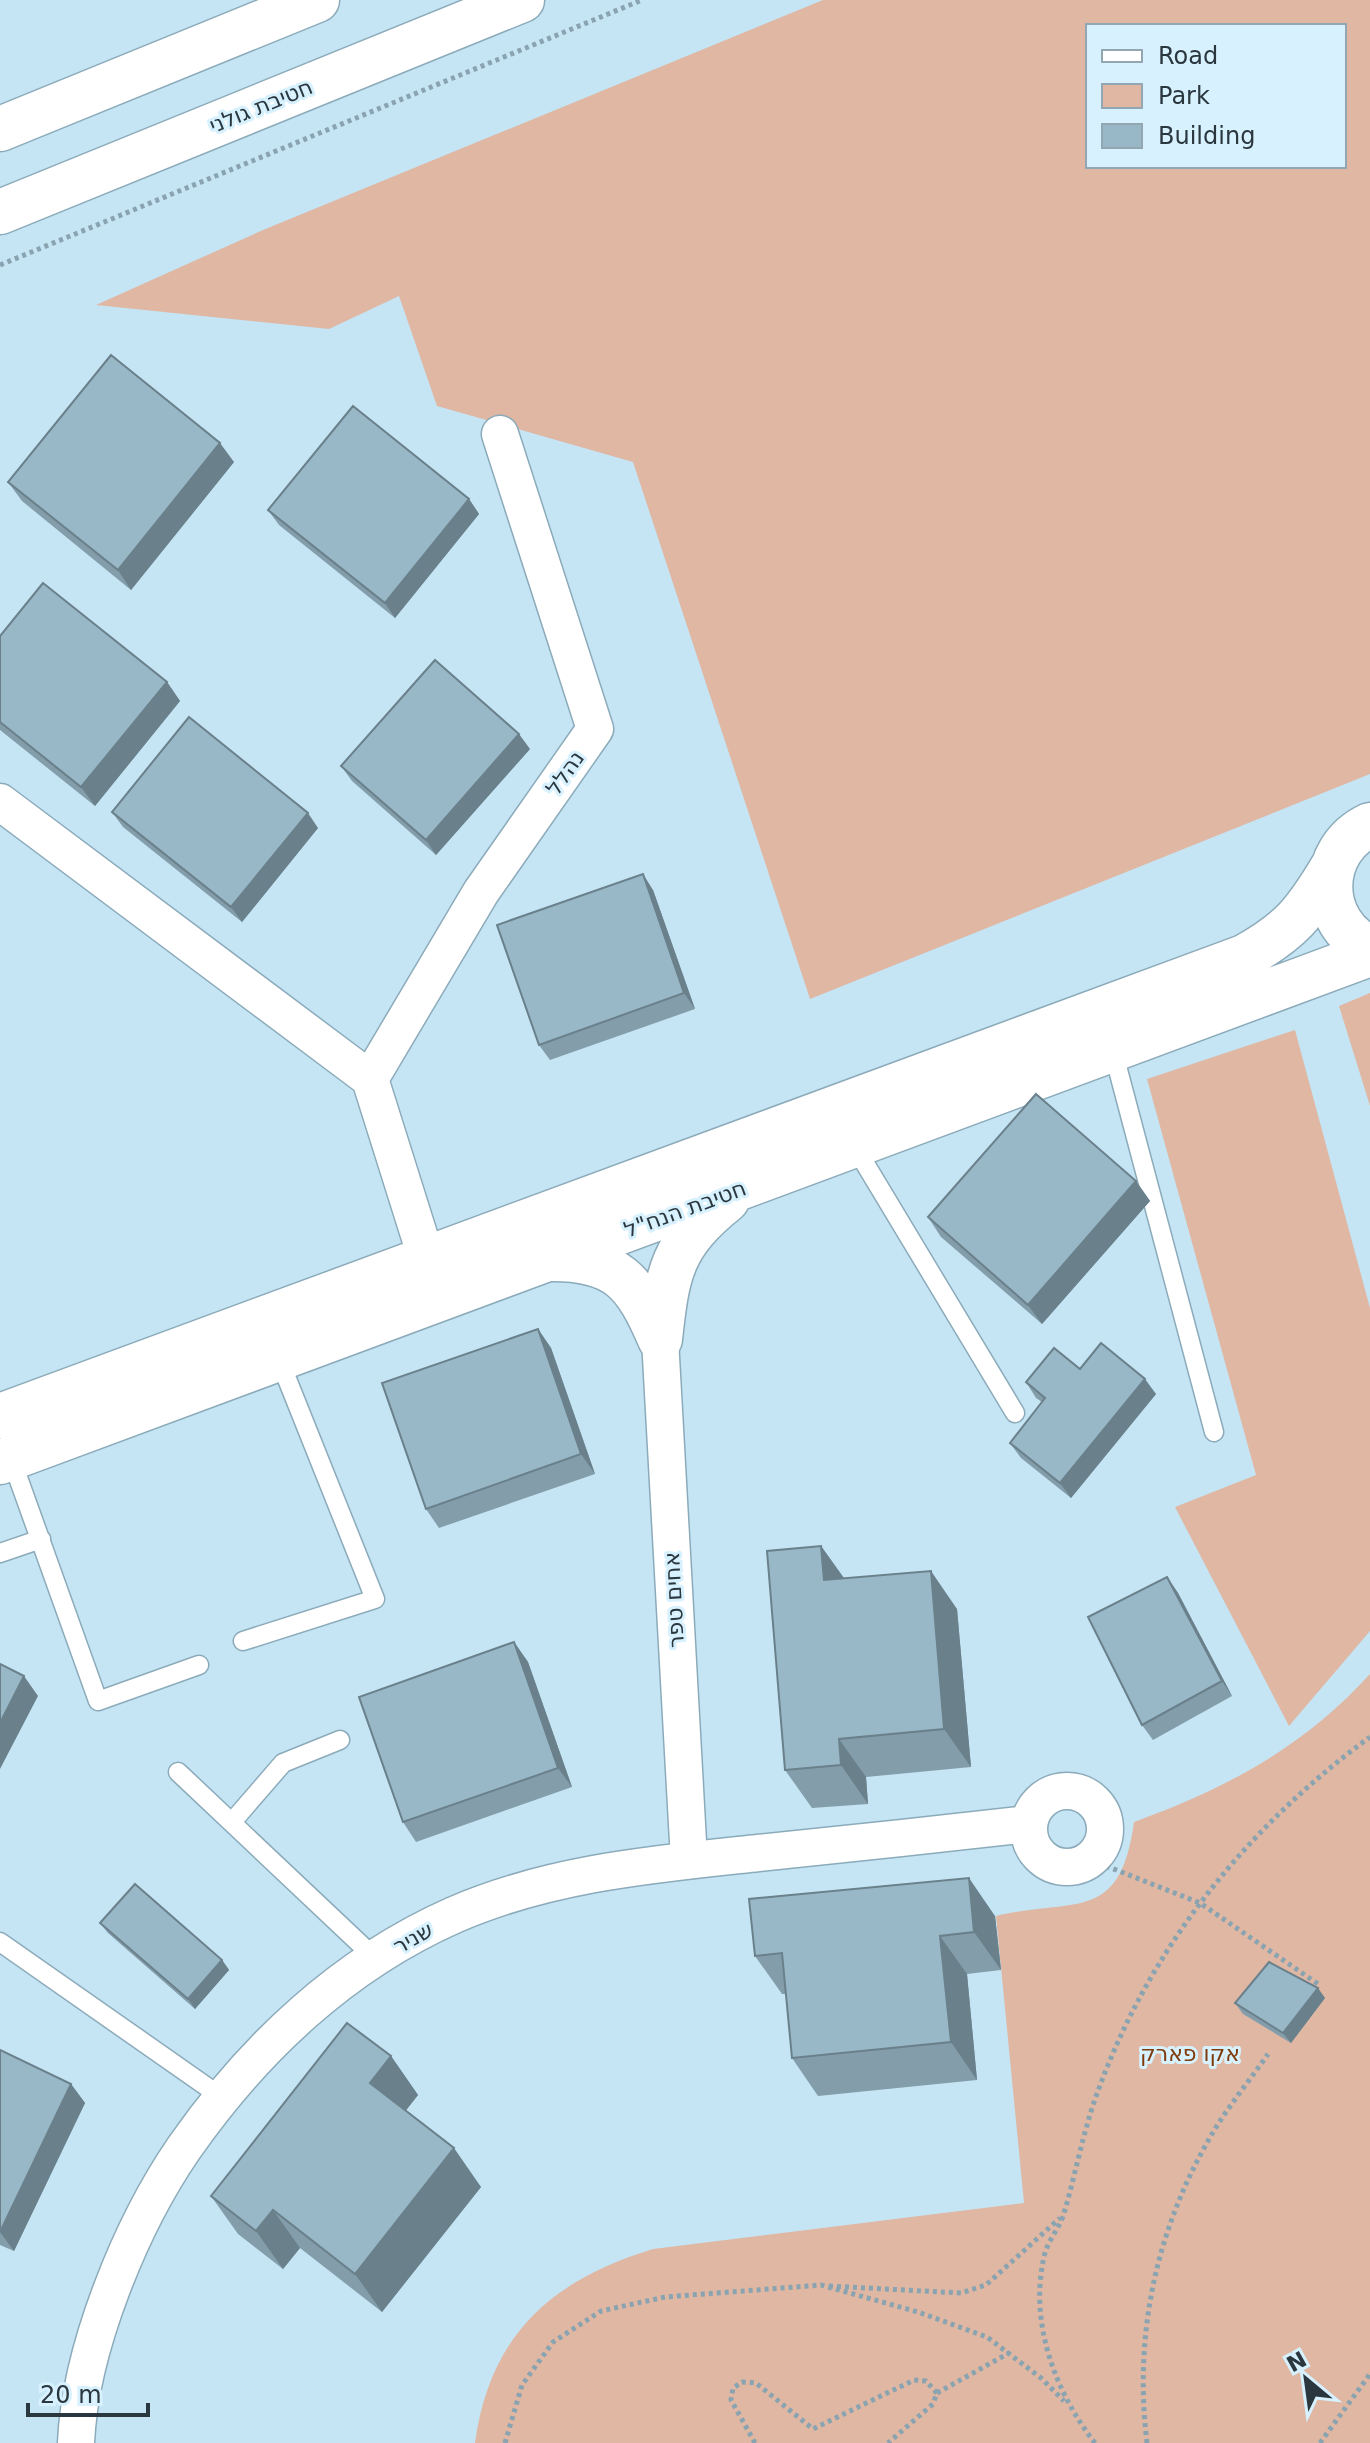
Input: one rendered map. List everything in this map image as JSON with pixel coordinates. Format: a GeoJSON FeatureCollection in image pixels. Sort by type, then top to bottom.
{"type":"FeatureCollection","features":[{"type":"Feature","properties":{"kind":"street"},"geometry":{"type":"LineString","coordinates":[[0,129],[317,0]]}},
{"type":"Feature","properties":{"kind":"street","name":"חטיבת גולני"},"geometry":{"type":"LineString","coordinates":[[0,212],[522,0]]}},
{"type":"Feature","properties":{"kind":"street","name":"נהלל"},"geometry":{"type":"LineString","coordinates":[[370,1079],[481,892],[595,729],[500,434]]}},
{"type":"Feature","properties":{"kind":"street"},"geometry":{"type":"LineString","coordinates":[[0,802],[370,1079],[426,1257]]}},
{"type":"Feature","properties":{"kind":"street","name":"חטיבת הנח\"ל"},"geometry":{"type":"LineString","coordinates":[[0,1416],[1244,957],[1271,942],[1305,913],[1347,841],[1370,825]]}},
{"type":"Feature","properties":{"kind":"street"},"geometry":{"type":"LineString","coordinates":[[1332,868],[1329,888],[1333,909],[1343,928],[1370,951]]}},
{"type":"Feature","properties":{"kind":"street","name":"חטיבת הנח\"ל"},"geometry":{"type":"LineString","coordinates":[[6,1460],[1113,1051],[1370,951]]}},
{"type":"Feature","properties":{"kind":"street"},"geometry":{"type":"LineString","coordinates":[[660,1339],[665,1287],[678,1253],[697,1224],[741,1188]]}},
{"type":"Feature","properties":{"kind":"street"},"geometry":{"type":"LineString","coordinates":[[550,1259],[582,1259],[606,1266],[629,1282],[645,1305],[660,1339]]}},
{"type":"Feature","properties":{"kind":"street","name":"אחים טפר"},"geometry":{"type":"LineString","coordinates":[[660,1339],[689,1860]]}},
{"type":"Feature","properties":{"kind":"street"},"geometry":{"type":"LineString","coordinates":[[1073,1791],[1089,1798],[1101,1810],[1106,1828],[1102,1845],[1091,1860],[1068,1868],[1046,1861],[1033,1848],[1029,1824],[1035,1808],[1049,1796],[1073,1791]]}},
{"type":"Feature","properties":{"kind":"street","name":"שניר"},"geometry":{"type":"LineString","coordinates":[[76,2443],[93,2346],[123,2259],[165,2175],[220,2096],[287,2025],[375,1958],[455,1915],[555,1881],[689,1860],[1029,1824]]}},
{"type":"Feature","properties":{"kind":"lane"},"geometry":{"type":"LineString","coordinates":[[1113,1051],[1214,1432]]}},
{"type":"Feature","properties":{"kind":"lane"},"geometry":{"type":"LineString","coordinates":[[855,1147],[1015,1413]]}},
{"type":"Feature","properties":{"kind":"lane"},"geometry":{"type":"LineString","coordinates":[[243,1641],[375,1599],[279,1359]]}},
{"type":"Feature","properties":{"kind":"lane"},"geometry":{"type":"LineString","coordinates":[[6,1460],[41,1539],[98,1701],[199,1665]]}},
{"type":"Feature","properties":{"kind":"lane"},"geometry":{"type":"LineString","coordinates":[[0,1553],[41,1539]]}},
{"type":"Feature","properties":{"kind":"lane"},"geometry":{"type":"LineString","coordinates":[[232,1822],[283,1763],[340,1740]]}},
{"type":"Feature","properties":{"kind":"lane"},"geometry":{"type":"LineString","coordinates":[[178,1772],[375,1958]]}},
{"type":"Feature","properties":{"kind":"lane"},"geometry":{"type":"LineString","coordinates":[[0,1942],[220,2096]]}},
{"type":"Feature","properties":{"kind":"path"},"geometry":{"type":"LineString","coordinates":[[0,265],[642,0]]}},
{"type":"Feature","properties":{"kind":"path"},"geometry":{"type":"LineString","coordinates":[[1065,2402],[1042,2317],[1044,2253],[1064,2215],[1074,2165],[1098,2089],[1124,2031],[1169,1948],[1200,1903],[1267,1823],[1327,1768],[1370,1737]]}},
{"type":"Feature","properties":{"kind":"path"},"geometry":{"type":"LineString","coordinates":[[1091,1860],[1200,1903],[1321,1986]]}},
{"type":"Feature","properties":{"kind":"path"},"geometry":{"type":"LineString","coordinates":[[1147,2443],[1140,2392],[1145,2325],[1159,2252],[1208,2139],[1268,2054]]}},
{"type":"Feature","properties":{"kind":"path"},"geometry":{"type":"LineString","coordinates":[[505,2443],[522,2385],[553,2342],[601,2311],[665,2297],[821,2285],[961,2293],[986,2285],[1064,2215]]}},
{"type":"Feature","properties":{"kind":"path"},"geometry":{"type":"LineString","coordinates":[[821,2285],[960,2326],[987,2337],[1065,2402],[1095,2443]]}},
{"type":"Feature","properties":{"kind":"path"},"geometry":{"type":"LineString","coordinates":[[888,2443],[933,2404],[937,2393],[1009,2353]]}},
{"type":"Feature","properties":{"kind":"path"},"geometry":{"type":"LineString","coordinates":[[1320,2443],[1370,2374]]}},
{"type":"Feature","properties":{"kind":"path"},"geometry":{"type":"LineString","coordinates":[[755,2443],[731,2400],[733,2388],[742,2382],[756,2383],[813,2429],[914,2380],[926,2381],[937,2393]]}},
{"type":"Feature","properties":{"kind":"green space"},"geometry":{"type":"Polygon","coordinates":[[[823,0],[1370,0],[1370,774],[810,999],[633,462],[437,406],[399,296],[329,329],[96,305],[263,230],[823,0]]]}},
{"type":"Feature","properties":{"kind":"green space"},"geometry":{"type":"Polygon","coordinates":[[[1370,993],[1370,1106],[1339,1006],[1370,993]]]}},
{"type":"Feature","properties":{"kind":"green space"},"geometry":{"type":"Polygon","coordinates":[[[1295,1030],[1370,1308],[1370,1631],[1289,1726],[1175,1507],[1256,1475],[1147,1079],[1295,1030]]]}},
{"type":"Feature","properties":{"kind":"green space","name":"אקו פארק"},"geometry":{"type":"Polygon","coordinates":[[[1370,1674],[1370,2443],[475,2443],[483,2405],[495,2371],[511,2342],[556,2295],[617,2262],[653,2249],[1024,2203],[996,1916],[1070,1905],[1105,1892],[1118,1877],[1127,1855],[1134,1822],[1200,1795],[1261,1763],[1318,1723],[1370,1674]]]}},
{"type":"Feature","properties":{"kind":"building"},"geometry":{"type":"Polygon","coordinates":[[[111,355],[220,443],[118,570],[8,482],[111,355]]]}},
{"type":"Feature","properties":{"kind":"building"},"geometry":{"type":"Polygon","coordinates":[[[353,406],[469,499],[385,603],[268,510],[353,406]]]}},
{"type":"Feature","properties":{"kind":"building"},"geometry":{"type":"Polygon","coordinates":[[[43,583],[167,682],[81,787],[0,722],[0,636],[43,583]]]}},
{"type":"Feature","properties":{"kind":"building"},"geometry":{"type":"Polygon","coordinates":[[[435,660],[519,734],[426,840],[341,766],[435,660]]]}},
{"type":"Feature","properties":{"kind":"building"},"geometry":{"type":"Polygon","coordinates":[[[189,717],[308,813],[231,907],[112,812],[189,717]]]}},
{"type":"Feature","properties":{"kind":"building"},"geometry":{"type":"Polygon","coordinates":[[[643,874],[684,993],[539,1045],[497,925],[643,874]]]}},
{"type":"Feature","properties":{"kind":"building"},"geometry":{"type":"Polygon","coordinates":[[[1036,1094],[1136,1181],[1028,1305],[928,1217],[1036,1094]]]}},
{"type":"Feature","properties":{"kind":"building"},"geometry":{"type":"Polygon","coordinates":[[[538,1329],[581,1454],[426,1509],[382,1383],[538,1329]]]}},
{"type":"Feature","properties":{"kind":"building"},"geometry":{"type":"Polygon","coordinates":[[[1101,1343],[1145,1379],[1060,1483],[1010,1443],[1045,1398],[1026,1382],[1054,1348],[1080,1369],[1101,1343]]]}},
{"type":"Feature","properties":{"kind":"building"},"geometry":{"type":"Polygon","coordinates":[[[821,1546],[824,1580],[931,1571],[944,1729],[839,1739],[841,1765],[785,1770],[767,1551],[821,1546]]]}},
{"type":"Feature","properties":{"kind":"building"},"geometry":{"type":"Polygon","coordinates":[[[1167,1577],[1222,1681],[1142,1725],[1088,1617],[1167,1577]]]}},
{"type":"Feature","properties":{"kind":"building"},"geometry":{"type":"Polygon","coordinates":[[[514,1642],[558,1768],[403,1822],[359,1697],[514,1642]]]}},
{"type":"Feature","properties":{"kind":"building"},"geometry":{"type":"Polygon","coordinates":[[[0,1664],[24,1676],[0,1723],[0,1664]]]}},
{"type":"Feature","properties":{"kind":"building"},"geometry":{"type":"Polygon","coordinates":[[[969,1878],[974,1932],[940,1936],[951,2042],[792,2058],[782,1953],[755,1956],[749,1899],[969,1878]]]}},
{"type":"Feature","properties":{"kind":"building"},"geometry":{"type":"Polygon","coordinates":[[[135,1884],[222,1960],[188,1999],[100,1923],[135,1884]]]}},
{"type":"Feature","properties":{"kind":"building"},"geometry":{"type":"Polygon","coordinates":[[[1269,1962],[1318,1988],[1283,2033],[1235,2003],[1269,1962]]]}},
{"type":"Feature","properties":{"kind":"building"},"geometry":{"type":"Polygon","coordinates":[[[347,2023],[391,2056],[370,2083],[454,2148],[355,2274],[273,2210],[256,2231],[211,2196],[347,2023]]]}},
{"type":"Feature","properties":{"kind":"building"},"geometry":{"type":"Polygon","coordinates":[[[0,2050],[71,2084],[0,2232],[0,2050]]]}}]}
